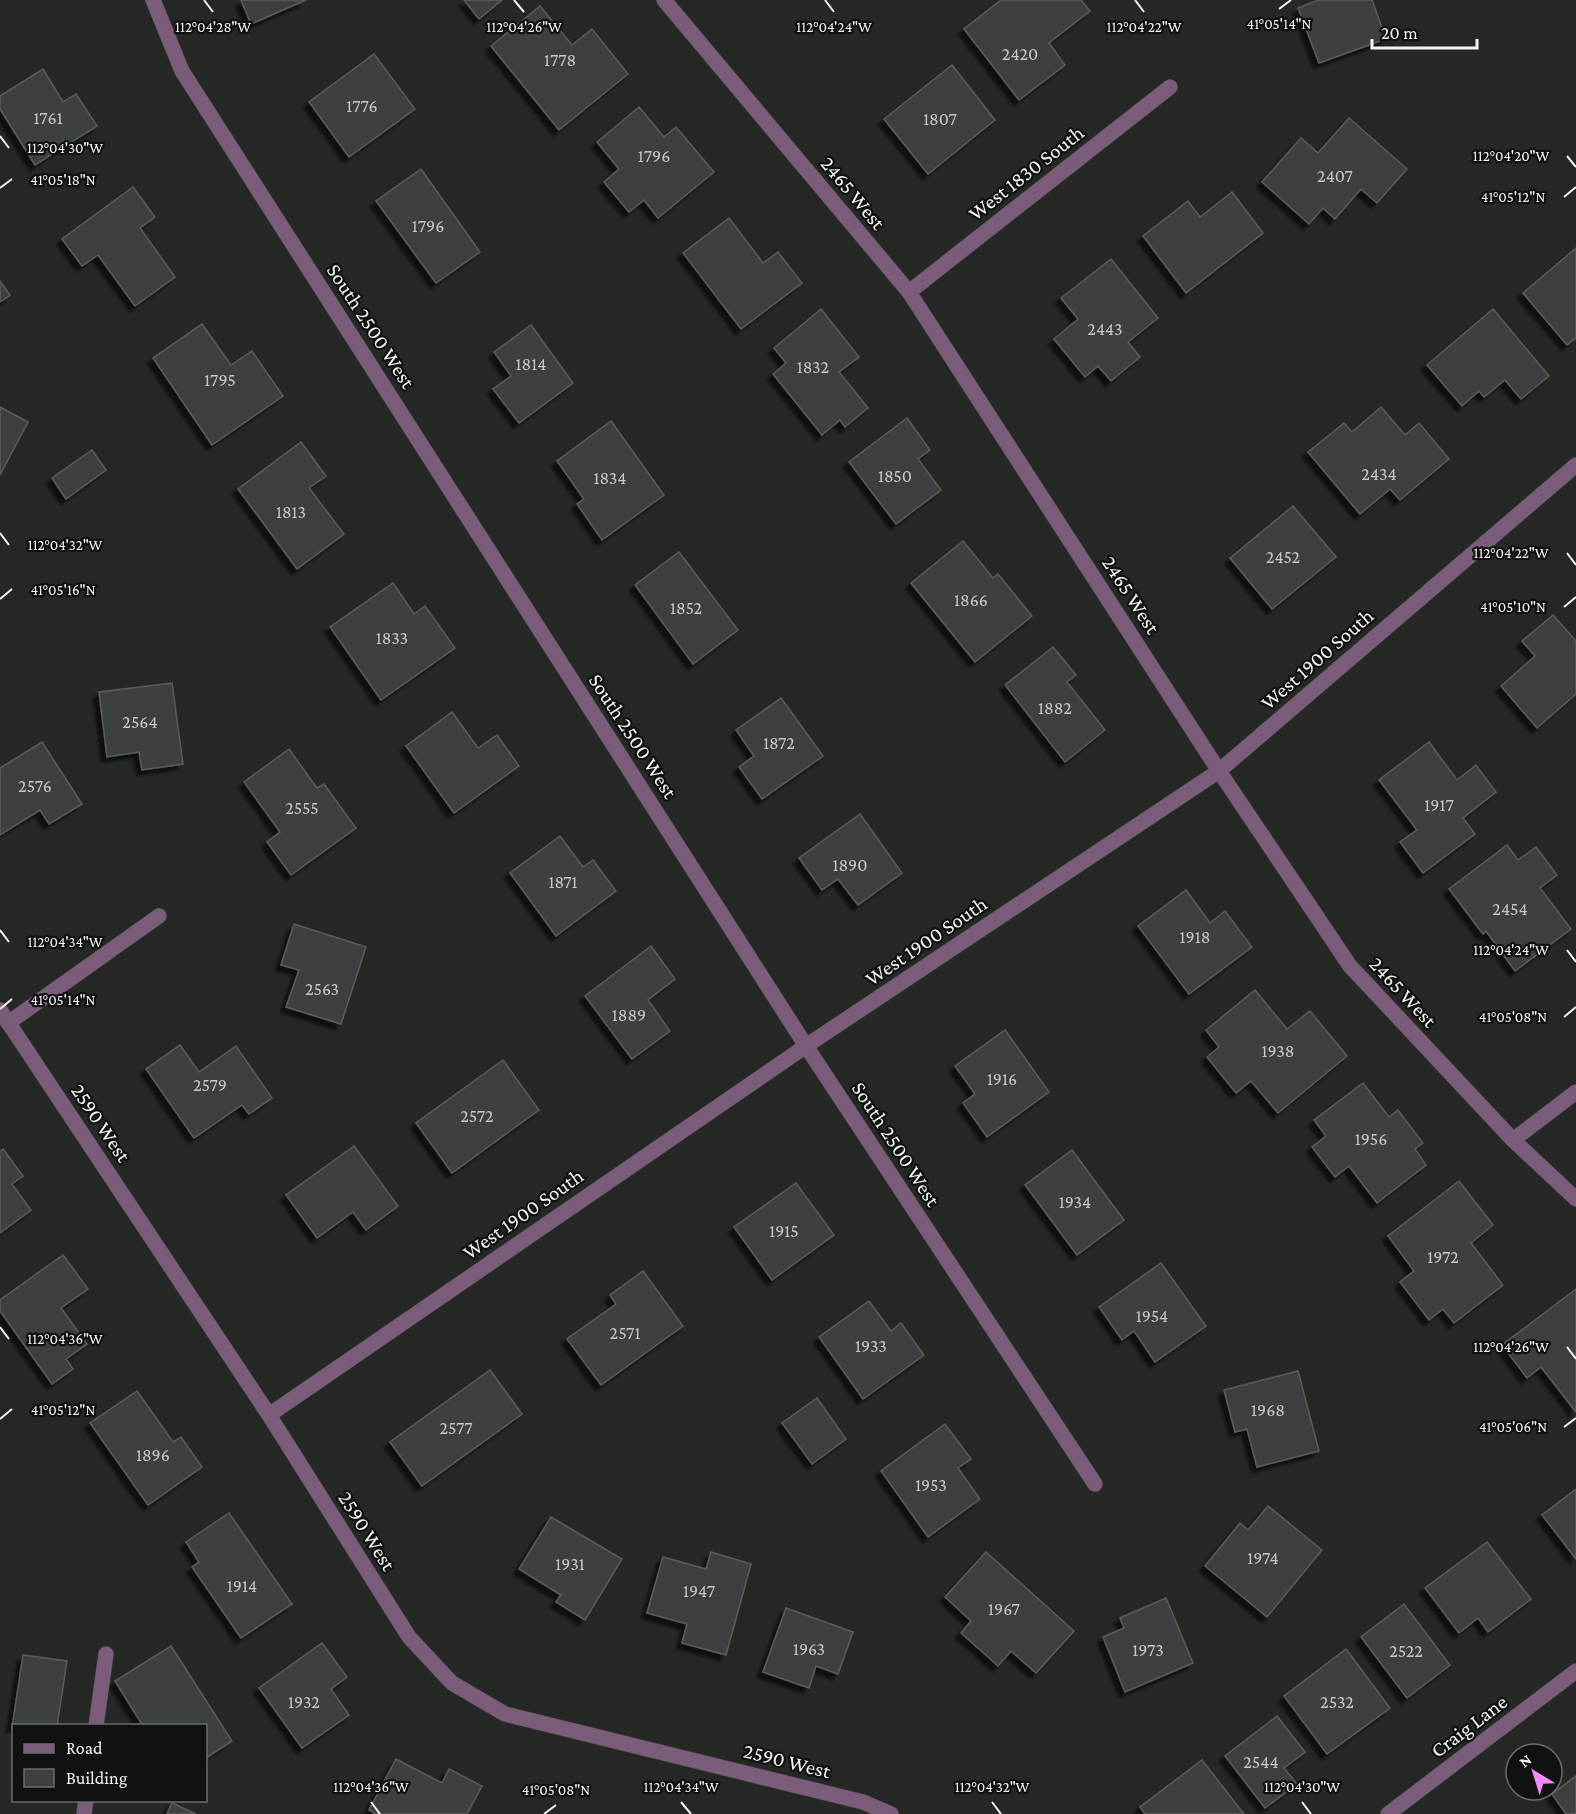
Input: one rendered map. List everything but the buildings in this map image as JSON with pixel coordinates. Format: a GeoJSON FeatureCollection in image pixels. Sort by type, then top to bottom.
{"type":"FeatureCollection","features":[{"type":"Feature","properties":{"kind":"street","name":"South 2500 West"},"geometry":{"type":"LineString","coordinates":[[153,0],[182,70],[806,1046],[1095,1484]]}},
{"type":"Feature","properties":{"kind":"street","name":"2465 West"},"geometry":{"type":"LineString","coordinates":[[664,0],[909,292],[1219,771],[1350,966],[1514,1140],[1576,1199]]}},
{"type":"Feature","properties":{"kind":"street","name":"West 1830 South"},"geometry":{"type":"LineString","coordinates":[[909,292],[1170,87]]}},
{"type":"Feature","properties":{"kind":"street","name":"West 1900 South"},"geometry":{"type":"LineString","coordinates":[[269,1415],[806,1046],[1219,771],[1576,465]]}},
{"type":"Feature","properties":{"kind":"street"},"geometry":{"type":"LineString","coordinates":[[4,1016],[159,916]]}},
{"type":"Feature","properties":{"kind":"street","name":"2590 West"},"geometry":{"type":"LineString","coordinates":[[4,1016],[269,1415],[409,1637],[452,1683],[505,1714],[863,1802],[891,1814]]}},
{"type":"Feature","properties":{"kind":"street"},"geometry":{"type":"LineString","coordinates":[[1514,1140],[1576,1092]]}},
{"type":"Feature","properties":{"kind":"street"},"geometry":{"type":"LineString","coordinates":[[96,1724],[106,1654]]}},
{"type":"Feature","properties":{"kind":"street","name":"Craig Lane"},"geometry":{"type":"LineString","coordinates":[[1388,1814],[1576,1671]]}}]}
